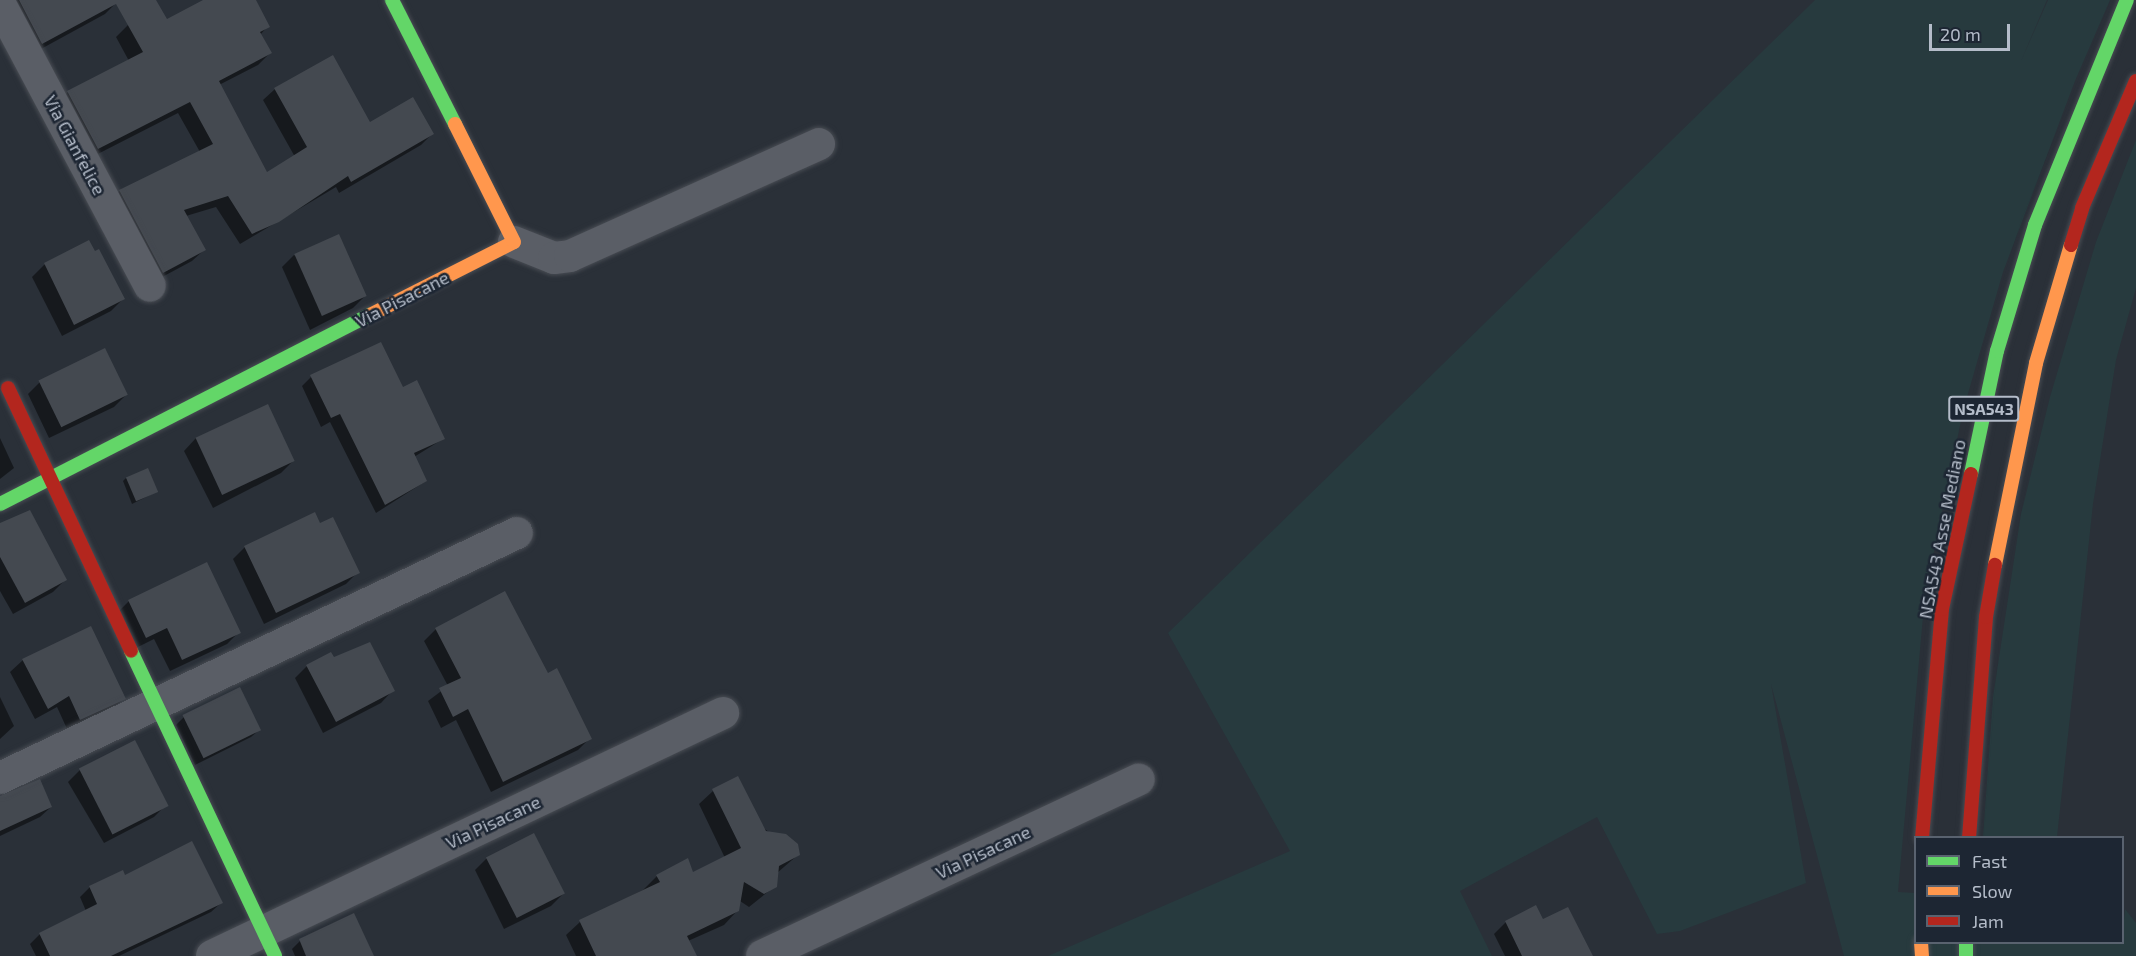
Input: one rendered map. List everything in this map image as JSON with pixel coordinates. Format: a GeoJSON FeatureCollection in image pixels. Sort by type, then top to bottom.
{"type":"FeatureCollection","features":[{"type":"Feature","properties":{"kind":"main road"},"geometry":{"type":"LineString","coordinates":[[392,0],[514,242]]}},
{"type":"Feature","properties":{"kind":"main road","name":"NSA543 Asse Mediano"},"geometry":{"type":"LineString","coordinates":[[1922,836],[1942,609],[1996,351],[2035,225],[2127,0]]}},
{"type":"Feature","properties":{"kind":"main road","name":"NSA543"},"geometry":{"type":"LineString","coordinates":[[1968,836],[1986,617],[2010,477],[2036,363],[2082,208],[2136,81]]}},
{"type":"Feature","properties":{"kind":"main road","name":"Via Pisacane"},"geometry":{"type":"LineString","coordinates":[[0,504],[514,242]]}},
{"type":"Feature","properties":{"kind":"main road"},"geometry":{"type":"LineString","coordinates":[[8,388],[48,479],[269,944]]}},
{"type":"Feature","properties":{"kind":"street","name":"Via Gianfelice"},"geometry":{"type":"LineString","coordinates":[[0,4],[150,286]]}},
{"type":"Feature","properties":{"kind":"street"},"geometry":{"type":"LineString","coordinates":[[514,242],[554,258],[570,256],[819,144]]}},
{"type":"Feature","properties":{"kind":"street"},"geometry":{"type":"LineString","coordinates":[[0,778],[517,533]]}},
{"type":"Feature","properties":{"kind":"street","name":"Via Pisacane"},"geometry":{"type":"LineString","coordinates":[[212,956],[269,944],[723,713]]}},
{"type":"Feature","properties":{"kind":"street","name":"Via Pisacane"},"geometry":{"type":"LineString","coordinates":[[762,956],[1139,778]]}},
{"type":"Feature","properties":{"kind":"green space"},"geometry":{"type":"Polygon","coordinates":[[[1815,0],[2047,0],[2021,61],[2048,0],[2110,0],[2075,81],[2003,272],[1963,411],[1925,595],[1898,892],[1914,893],[1914,944],[2124,944],[2125,909],[2136,923],[2136,956],[1844,956],[1771,684],[1806,883],[1680,931],[1657,934],[1597,817],[1460,891],[1492,956],[1048,956],[1290,851],[1168,633],[1815,0]]]}},
{"type":"Feature","properties":{"kind":"green space"},"geometry":{"type":"Polygon","coordinates":[[[2136,140],[2136,288],[2116,360],[2093,504],[2057,836],[1983,836],[1993,697],[2021,514],[2050,397],[2096,242],[2136,140]]]}},
{"type":"Feature","properties":{"kind":"building"},"geometry":{"type":"Polygon","coordinates":[[[19,0],[156,0],[167,19],[203,0],[256,0],[270,27],[260,32],[272,53],[219,81],[267,172],[307,147],[274,88],[333,55],[370,122],[413,97],[434,134],[351,182],[348,176],[279,222],[252,234],[228,196],[184,210],[206,250],[163,273],[119,190],[213,144],[190,102],[98,149],[67,91],[143,52],[116,4],[42,44],[19,0]]]}},
{"type":"Feature","properties":{"kind":"building"},"geometry":{"type":"Polygon","coordinates":[[[339,234],[367,296],[322,316],[294,254],[339,234]]]}},
{"type":"Feature","properties":{"kind":"building"},"geometry":{"type":"Polygon","coordinates":[[[89,240],[95,251],[99,249],[125,299],[74,325],[44,263],[89,240]]]}},
{"type":"Feature","properties":{"kind":"building"},"geometry":{"type":"Polygon","coordinates":[[[381,342],[403,387],[417,380],[445,439],[414,453],[427,481],[385,505],[340,414],[331,418],[310,375],[381,342]]]}},
{"type":"Feature","properties":{"kind":"building"},"geometry":{"type":"Polygon","coordinates":[[[105,348],[128,395],[61,427],[38,380],[105,348]]]}},
{"type":"Feature","properties":{"kind":"building"},"geometry":{"type":"Polygon","coordinates":[[[268,404],[295,461],[222,495],[195,438],[268,404]]]}},
{"type":"Feature","properties":{"kind":"building"},"geometry":{"type":"Polygon","coordinates":[[[148,468],[158,492],[136,501],[126,477],[148,468]]]}},
{"type":"Feature","properties":{"kind":"building"},"geometry":{"type":"Polygon","coordinates":[[[30,510],[67,580],[25,603],[0,557],[0,523],[30,510]]]}},
{"type":"Feature","properties":{"kind":"building"},"geometry":{"type":"Polygon","coordinates":[[[315,512],[320,523],[333,517],[360,573],[276,613],[244,546],[315,512]]]}},
{"type":"Feature","properties":{"kind":"building"},"geometry":{"type":"Polygon","coordinates":[[[207,562],[241,633],[182,660],[167,628],[146,638],[128,600],[207,562]]]}},
{"type":"Feature","properties":{"kind":"building"},"geometry":{"type":"Polygon","coordinates":[[[505,591],[548,673],[557,668],[592,739],[503,782],[468,709],[453,717],[439,688],[461,678],[435,628],[505,591]]]}},
{"type":"Feature","properties":{"kind":"building"},"geometry":{"type":"Polygon","coordinates":[[[91,626],[126,699],[80,720],[69,696],[48,709],[22,659],[91,626]]]}},
{"type":"Feature","properties":{"kind":"building"},"geometry":{"type":"Polygon","coordinates":[[[370,642],[395,691],[336,722],[306,665],[331,652],[334,657],[370,642]]]}},
{"type":"Feature","properties":{"kind":"building"},"geometry":{"type":"Polygon","coordinates":[[[240,687],[261,730],[204,758],[182,715],[240,687]]]}},
{"type":"Feature","properties":{"kind":"building"},"geometry":{"type":"Polygon","coordinates":[[[135,740],[169,806],[112,835],[79,769],[135,740]]]}},
{"type":"Feature","properties":{"kind":"building"},"geometry":{"type":"Polygon","coordinates":[[[738,776],[766,831],[786,834],[798,844],[800,855],[779,866],[777,887],[764,894],[744,882],[739,911],[687,936],[697,956],[596,956],[579,920],[660,882],[656,875],[688,858],[693,872],[741,848],[712,789],[738,776]]]}},
{"type":"Feature","properties":{"kind":"building"},"geometry":{"type":"Polygon","coordinates":[[[40,779],[52,807],[0,831],[0,796],[40,779]]]}},
{"type":"Feature","properties":{"kind":"building"},"geometry":{"type":"Polygon","coordinates":[[[534,833],[565,894],[517,918],[486,858],[534,833]]]}},
{"type":"Feature","properties":{"kind":"building"},"geometry":{"type":"Polygon","coordinates":[[[192,841],[223,903],[111,956],[50,956],[39,933],[97,904],[89,886],[123,870],[125,875],[192,841]]]}},
{"type":"Feature","properties":{"kind":"building"},"geometry":{"type":"Polygon","coordinates":[[[1536,905],[1543,919],[1568,907],[1593,956],[1522,956],[1505,921],[1536,905]]]}},
{"type":"Feature","properties":{"kind":"building"},"geometry":{"type":"Polygon","coordinates":[[[354,913],[374,956],[306,956],[299,939],[354,913]]]}},
{"type":"Feature","properties":{"kind":"traffic: fast"},"geometry":{"type":"LineString","coordinates":[[392,0],[455,124]]}},
{"type":"Feature","properties":{"kind":"traffic: fast"},"geometry":{"type":"LineString","coordinates":[[1971,474],[1997,351],[2035,225],[2127,0]]}},
{"type":"Feature","properties":{"kind":"traffic: fast"},"geometry":{"type":"LineString","coordinates":[[0,504],[370,315]]}},
{"type":"Feature","properties":{"kind":"traffic: fast"},"geometry":{"type":"LineString","coordinates":[[131,651],[275,956]]}},
{"type":"Feature","properties":{"kind":"traffic: fast"},"geometry":{"type":"LineString","coordinates":[[1966,944],[1966,956]]}},
{"type":"Feature","properties":{"kind":"traffic: slow"},"geometry":{"type":"LineString","coordinates":[[370,315],[514,242],[455,124]]}},
{"type":"Feature","properties":{"kind":"traffic: slow"},"geometry":{"type":"LineString","coordinates":[[1995,565],[2036,363],[2071,245]]}},
{"type":"Feature","properties":{"kind":"traffic: slow"},"geometry":{"type":"LineString","coordinates":[[1921,944],[1922,956]]}},
{"type":"Feature","properties":{"kind":"traffic: jam"},"geometry":{"type":"LineString","coordinates":[[2071,245],[2082,208],[2136,81]]}},
{"type":"Feature","properties":{"kind":"traffic: jam"},"geometry":{"type":"LineString","coordinates":[[8,388],[131,651]]}},
{"type":"Feature","properties":{"kind":"traffic: jam"},"geometry":{"type":"LineString","coordinates":[[1922,836],[1942,609],[1971,474]]}},
{"type":"Feature","properties":{"kind":"traffic: jam"},"geometry":{"type":"LineString","coordinates":[[1969,836],[1986,617],[1995,565]]}}]}
